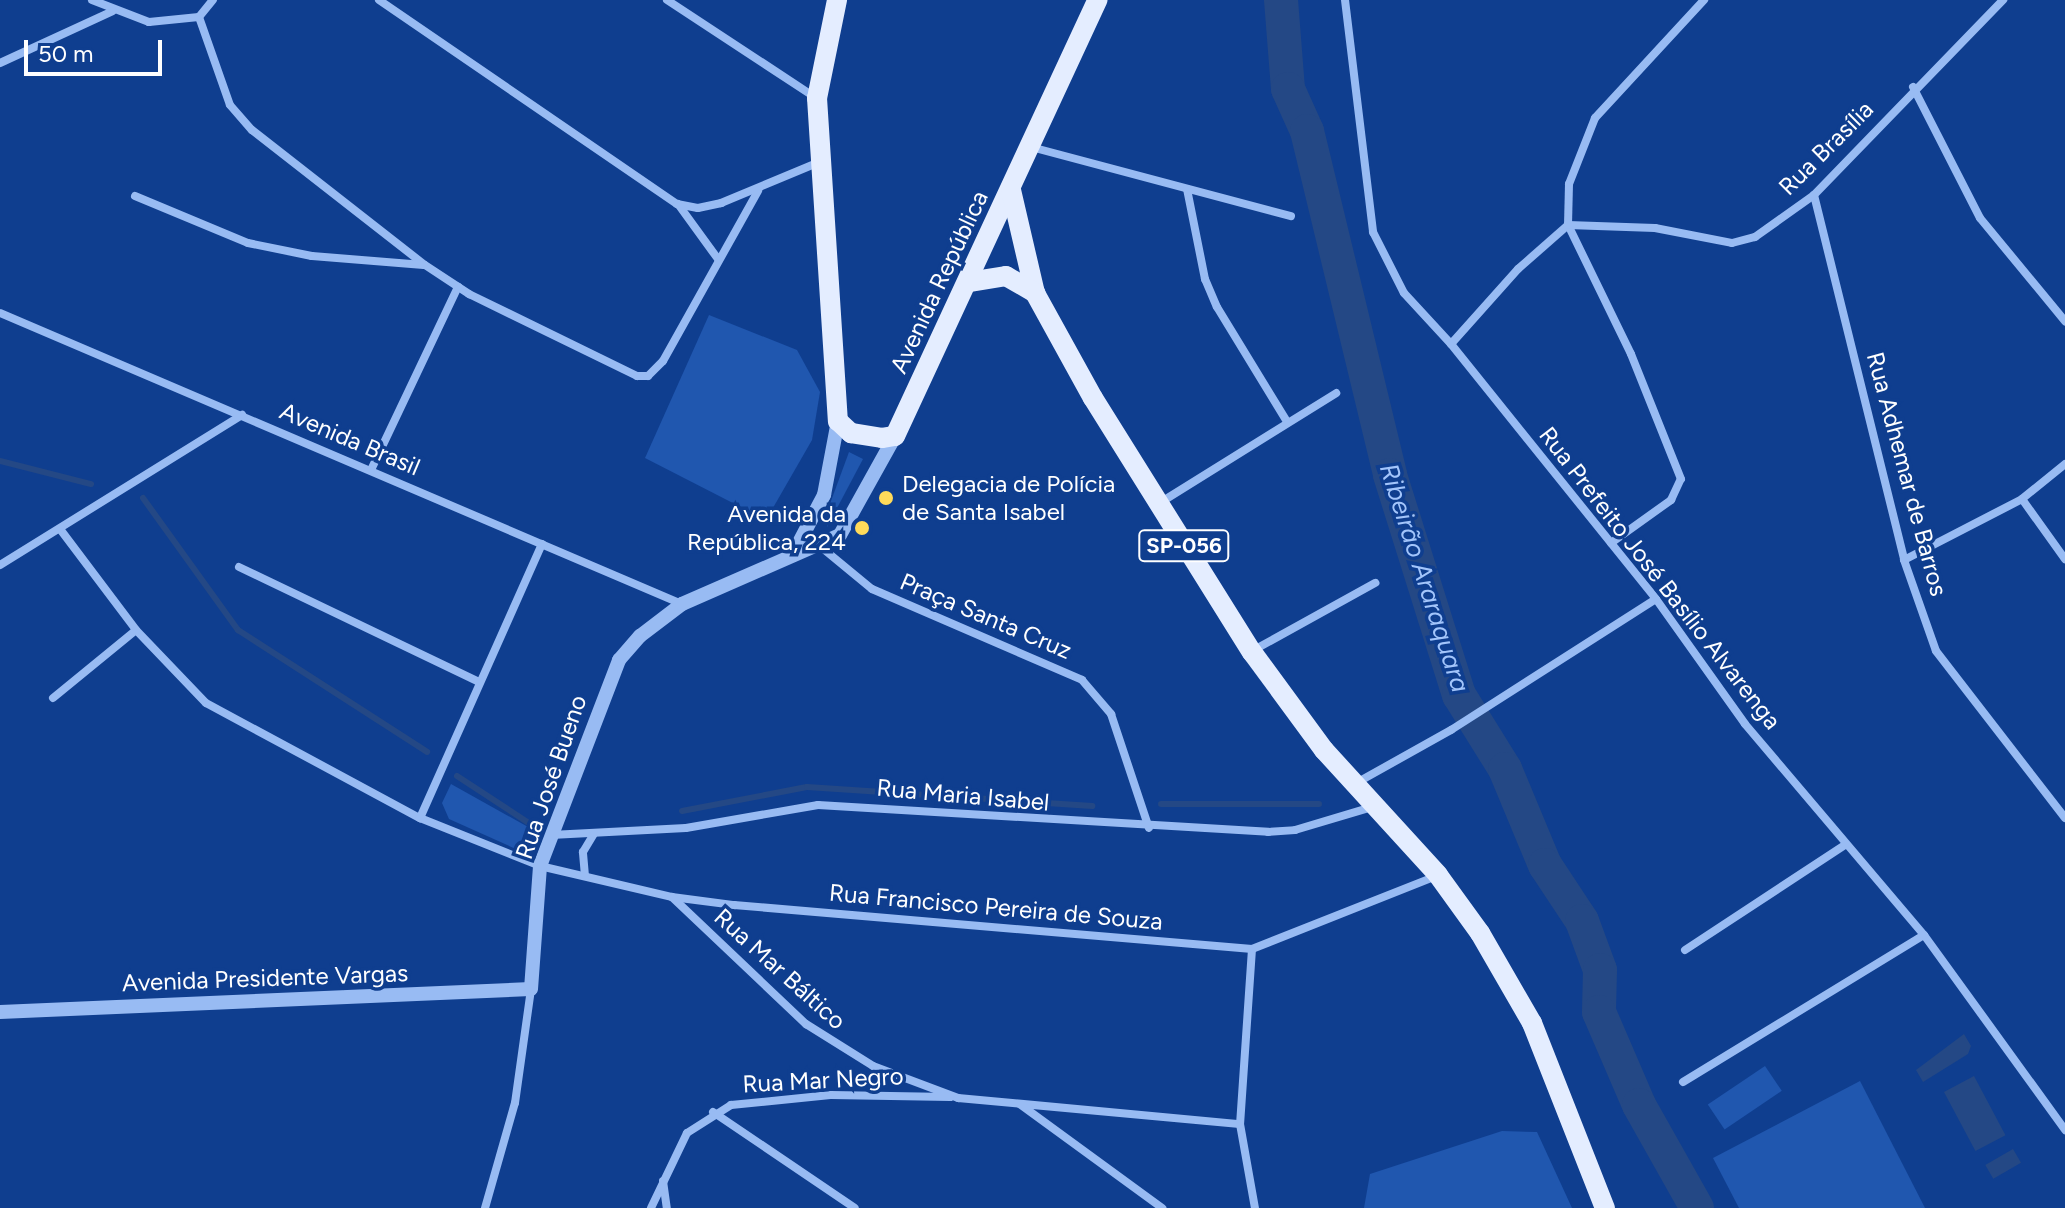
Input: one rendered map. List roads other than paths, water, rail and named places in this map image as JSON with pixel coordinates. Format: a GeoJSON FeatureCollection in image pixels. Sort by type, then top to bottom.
{"type":"FeatureCollection","features":[{"type":"Feature","properties":{"kind":"main road"},"geometry":{"type":"LineString","coordinates":[[837,0],[817,98],[817,163],[838,421],[866,437],[895,436]]}},
{"type":"Feature","properties":{"kind":"main road","name":"Avenida República"},"geometry":{"type":"LineString","coordinates":[[895,436],[969,282],[1097,0]]}},
{"type":"Feature","properties":{"kind":"main road","name":"SP-056"},"geometry":{"type":"LineString","coordinates":[[1011,190],[1035,293],[1158,504],[1252,652],[1353,785],[1438,875],[1480,933],[1532,1023],[1605,1208]]}},
{"type":"Feature","properties":{"kind":"main road"},"geometry":{"type":"LineString","coordinates":[[969,282],[1006,276],[1035,293]]}},
{"type":"Feature","properties":{"kind":"street"},"geometry":{"type":"LineString","coordinates":[[92,0],[113,11],[149,22],[199,17],[213,0]]}},
{"type":"Feature","properties":{"kind":"street"},"geometry":{"type":"LineString","coordinates":[[379,0],[677,204],[718,259]]}},
{"type":"Feature","properties":{"kind":"street"},"geometry":{"type":"LineString","coordinates":[[667,0],[817,98]]}},
{"type":"Feature","properties":{"kind":"street","name":"Rua Prefeito José Basílio Alvarenga"},"geometry":{"type":"LineString","coordinates":[[1345,0],[1373,232],[1404,293],[1451,344],[1656,599],[1745,724],[1924,935],[2065,1130]]}},
{"type":"Feature","properties":{"kind":"street"},"geometry":{"type":"LineString","coordinates":[[1611,543],[1671,500],[1681,479],[1631,354],[1568,225],[1569,184],[1595,118],[1704,0]]}},
{"type":"Feature","properties":{"kind":"street","name":"Rua Brasília"},"geometry":{"type":"LineString","coordinates":[[1568,225],[1655,228],[1744,242],[1814,195],[1913,87],[2003,0]]}},
{"type":"Feature","properties":{"kind":"street"},"geometry":{"type":"LineString","coordinates":[[0,63],[113,11]]}},
{"type":"Feature","properties":{"kind":"street"},"geometry":{"type":"LineString","coordinates":[[199,17],[230,105],[239,118],[425,265],[458,287],[625,371],[648,376],[663,361],[758,191]]}},
{"type":"Feature","properties":{"kind":"street"},"geometry":{"type":"LineString","coordinates":[[1913,87],[1980,218],[2065,321]]}},
{"type":"Feature","properties":{"kind":"street"},"geometry":{"type":"LineString","coordinates":[[1031,147],[1291,216]]}},
{"type":"Feature","properties":{"kind":"street"},"geometry":{"type":"LineString","coordinates":[[677,204],[698,208],[758,191],[817,163]]}},
{"type":"Feature","properties":{"kind":"street"},"geometry":{"type":"LineString","coordinates":[[1187,189],[1205,279],[1217,307],[1286,420]]}},
{"type":"Feature","properties":{"kind":"street","name":"Rua Adhemar de Barros"},"geometry":{"type":"LineString","coordinates":[[1814,195],[1904,560],[1936,651],[2065,818]]}},
{"type":"Feature","properties":{"kind":"street"},"geometry":{"type":"LineString","coordinates":[[135,196],[248,243],[312,256],[425,265]]}},
{"type":"Feature","properties":{"kind":"street"},"geometry":{"type":"LineString","coordinates":[[1451,344],[1518,269],[1568,225]]}},
{"type":"Feature","properties":{"kind":"street"},"geometry":{"type":"LineString","coordinates":[[371,470],[458,287]]}},
{"type":"Feature","properties":{"kind":"street","name":"Avenida Brasil"},"geometry":{"type":"LineString","coordinates":[[0,313],[682,604]]}},
{"type":"Feature","properties":{"kind":"street"},"geometry":{"type":"LineString","coordinates":[[1158,504],[1286,420],[1336,393]]}},
{"type":"Feature","properties":{"kind":"street"},"geometry":{"type":"LineString","coordinates":[[0,565],[242,415]]}},
{"type":"Feature","properties":{"kind":"street"},"geometry":{"type":"LineString","coordinates":[[793,554],[832,469],[838,421]]}},
{"type":"Feature","properties":{"kind":"street","name":"Avenida República"},"geometry":{"type":"LineString","coordinates":[[793,554],[822,546],[846,528],[895,436]]}},
{"type":"Feature","properties":{"kind":"street"},"geometry":{"type":"LineString","coordinates":[[1904,560],[2022,499],[2065,464]]}},
{"type":"Feature","properties":{"kind":"street"},"geometry":{"type":"LineString","coordinates":[[2022,499],[2065,559]]}},
{"type":"Feature","properties":{"kind":"street","name":"Rua Francisco Pereira de Souza"},"geometry":{"type":"LineString","coordinates":[[60,529],[136,630],[206,703],[420,818],[540,866],[672,897],[1252,949],[1438,875]]}},
{"type":"Feature","properties":{"kind":"street","name":"Praça Santa Cruz"},"geometry":{"type":"LineString","coordinates":[[804,533],[872,589],[1082,680],[1111,714],[1149,828]]}},
{"type":"Feature","properties":{"kind":"street"},"geometry":{"type":"LineString","coordinates":[[420,818],[542,544]]}},
{"type":"Feature","properties":{"kind":"street","name":"Rua José Bueno"},"geometry":{"type":"LineString","coordinates":[[485,1208],[515,1103],[531,989],[540,866],[619,660],[640,636],[682,604],[793,554]]}},
{"type":"Feature","properties":{"kind":"street"},"geometry":{"type":"LineString","coordinates":[[239,567],[479,682]]}},
{"type":"Feature","properties":{"kind":"street"},"geometry":{"type":"LineString","coordinates":[[1252,652],[1375,583]]}},
{"type":"Feature","properties":{"kind":"street"},"geometry":{"type":"LineString","coordinates":[[1353,785],[1451,730],[1656,599]]}},
{"type":"Feature","properties":{"kind":"street"},"geometry":{"type":"LineString","coordinates":[[53,698],[136,630]]}},
{"type":"Feature","properties":{"kind":"street","name":"Rua Maria Isabel"},"geometry":{"type":"LineString","coordinates":[[550,835],[686,828],[818,805],[1149,828],[1295,830],[1372,807]]}},
{"type":"Feature","properties":{"kind":"street"},"geometry":{"type":"LineString","coordinates":[[585,876],[583,852],[595,833]]}},
{"type":"Feature","properties":{"kind":"street"},"geometry":{"type":"LineString","coordinates":[[1685,950],[1845,845]]}},
{"type":"Feature","properties":{"kind":"street","name":"Rua Mar Báltico"},"geometry":{"type":"LineString","coordinates":[[672,897],[806,1024],[840,1049],[958,1098],[1021,1105],[1162,1208]]}},
{"type":"Feature","properties":{"kind":"street"},"geometry":{"type":"LineString","coordinates":[[1683,1082],[1924,935]]}},
{"type":"Feature","properties":{"kind":"street"},"geometry":{"type":"LineString","coordinates":[[1252,949],[1240,1124],[1255,1208]]}},
{"type":"Feature","properties":{"kind":"street","name":"Avenida Presidente Vargas"},"geometry":{"type":"LineString","coordinates":[[0,1012],[531,989]]}},
{"type":"Feature","properties":{"kind":"street","name":"Rua Mar Negro"},"geometry":{"type":"LineString","coordinates":[[651,1208],[687,1133],[713,1112],[754,1101],[831,1095],[958,1098]]}},
{"type":"Feature","properties":{"kind":"street"},"geometry":{"type":"LineString","coordinates":[[1021,1105],[1240,1124]]}},
{"type":"Feature","properties":{"kind":"street"},"geometry":{"type":"LineString","coordinates":[[713,1112],[855,1208]]}},
{"type":"Feature","properties":{"kind":"street"},"geometry":{"type":"LineString","coordinates":[[663,1179],[667,1208]]}},
{"type":"Feature","properties":{"kind":"waterway","name":"Ribeirão Araraquara"},"geometry":{"type":"LineString","coordinates":[[1281,0],[1288,89],[1307,131],[1390,475],[1459,695],[1505,769],[1545,865],[1582,921],[1600,970],[1599,1012],[1639,1105],[1697,1208]]}},
{"type":"Feature","properties":{"kind":"waterway"},"geometry":{"type":"LineString","coordinates":[[0,461],[91,484]]}},
{"type":"Feature","properties":{"kind":"waterway"},"geometry":{"type":"LineString","coordinates":[[143,498],[238,630],[427,752]]}},
{"type":"Feature","properties":{"kind":"waterway"},"geometry":{"type":"LineString","coordinates":[[457,776],[535,827]]}},
{"type":"Feature","properties":{"kind":"waterway"},"geometry":{"type":"LineString","coordinates":[[682,811],[807,787],[1092,806]]}},
{"type":"Feature","properties":{"kind":"waterway"},"geometry":{"type":"LineString","coordinates":[[1161,804],[1319,804]]}},
{"type":"Feature","properties":{"kind":"place","name":"Delegacia de Polícia de Santa Isabel"},"geometry":{"type":"Point","coordinates":[886,498]}},
{"type":"Feature","properties":{"kind":"place","name":"Avenida da República, 224"},"geometry":{"type":"Point","coordinates":[862,528]}}]}
